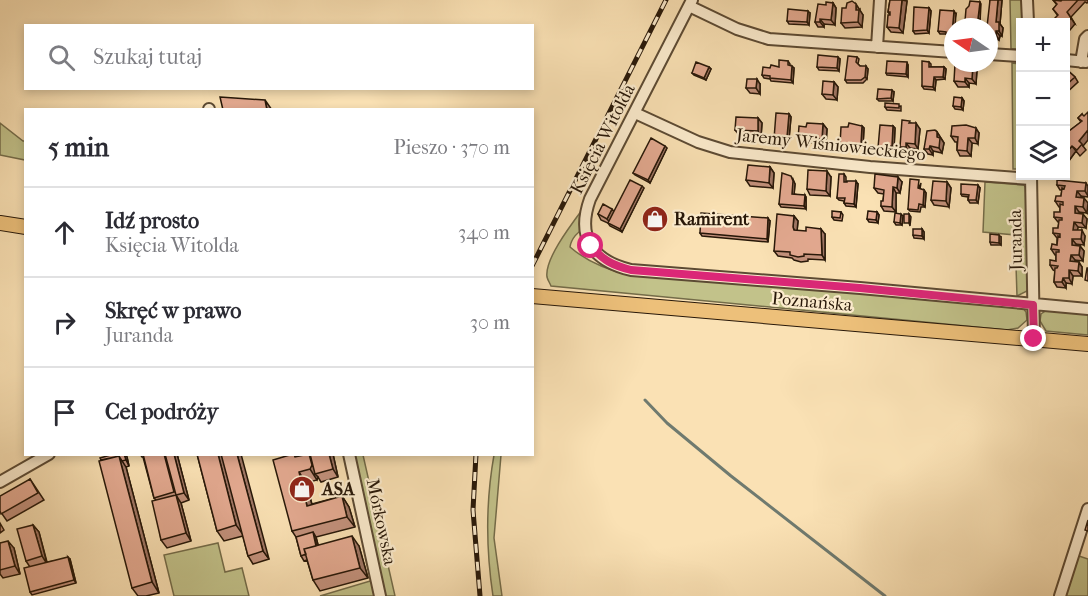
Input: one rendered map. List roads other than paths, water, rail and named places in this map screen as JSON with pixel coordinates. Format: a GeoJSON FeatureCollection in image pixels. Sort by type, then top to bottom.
{"type":"FeatureCollection","features":[{"type":"Feature","properties":{"kind":"main road"},"geometry":{"type":"LineString","coordinates":[[0,222],[24,227]]}},
{"type":"Feature","properties":{"kind":"main road","name":"Poznańska"},"geometry":{"type":"LineString","coordinates":[[534,296],[1088,344]]}},
{"type":"Feature","properties":{"kind":"street"},"geometry":{"type":"LineString","coordinates":[[877,47],[880,0]]}},
{"type":"Feature","properties":{"kind":"street"},"geometry":{"type":"LineString","coordinates":[[1027,0],[1028,18]]}},
{"type":"Feature","properties":{"kind":"street"},"geometry":{"type":"LineString","coordinates":[[691,3],[737,29],[766,38],[944,51]]}},
{"type":"Feature","properties":{"kind":"street","name":"Księcia Witolda"},"geometry":{"type":"LineString","coordinates":[[691,3],[584,214],[585,231],[591,246],[601,258],[615,266],[631,270],[1088,309]]}},
{"type":"Feature","properties":{"kind":"street"},"geometry":{"type":"LineString","coordinates":[[1084,62],[1085,39],[1088,36]]}},
{"type":"Feature","properties":{"kind":"street"},"geometry":{"type":"LineString","coordinates":[[998,55],[1016,56]]}},
{"type":"Feature","properties":{"kind":"street","name":"Jaremy Wiśniowieckiego"},"geometry":{"type":"LineString","coordinates":[[635,112],[698,142],[730,152],[870,167],[1016,176]]}},
{"type":"Feature","properties":{"kind":"street","name":"Juranda"},"geometry":{"type":"LineString","coordinates":[[1031,180],[1034,339]]}},
{"type":"Feature","properties":{"kind":"street"},"geometry":{"type":"LineString","coordinates":[[0,482],[46,456]]}},
{"type":"Feature","properties":{"kind":"street","name":"Mórkowska"},"geometry":{"type":"LineString","coordinates":[[349,456],[380,596]]}},
{"type":"Feature","properties":{"kind":"street"},"geometry":{"type":"LineString","coordinates":[[1060,596],[1088,509]]}},
{"type":"Feature","properties":{"kind":"waterway"},"geometry":{"type":"LineString","coordinates":[[645,400],[667,423],[731,476],[885,596]]}},
{"type":"Feature","properties":{"kind":"railway"},"geometry":{"type":"LineString","coordinates":[[534,262],[666,0]]}},
{"type":"Feature","properties":{"kind":"railway"},"geometry":{"type":"LineString","coordinates":[[476,456],[473,510],[480,596]]}},
{"type":"Feature","properties":{"kind":"place","name":"Ramirent"},"geometry":{"type":"Point","coordinates":[655,219]}},
{"type":"Feature","properties":{"kind":"place","name":"ASA"},"geometry":{"type":"Point","coordinates":[302,489]}}]}
